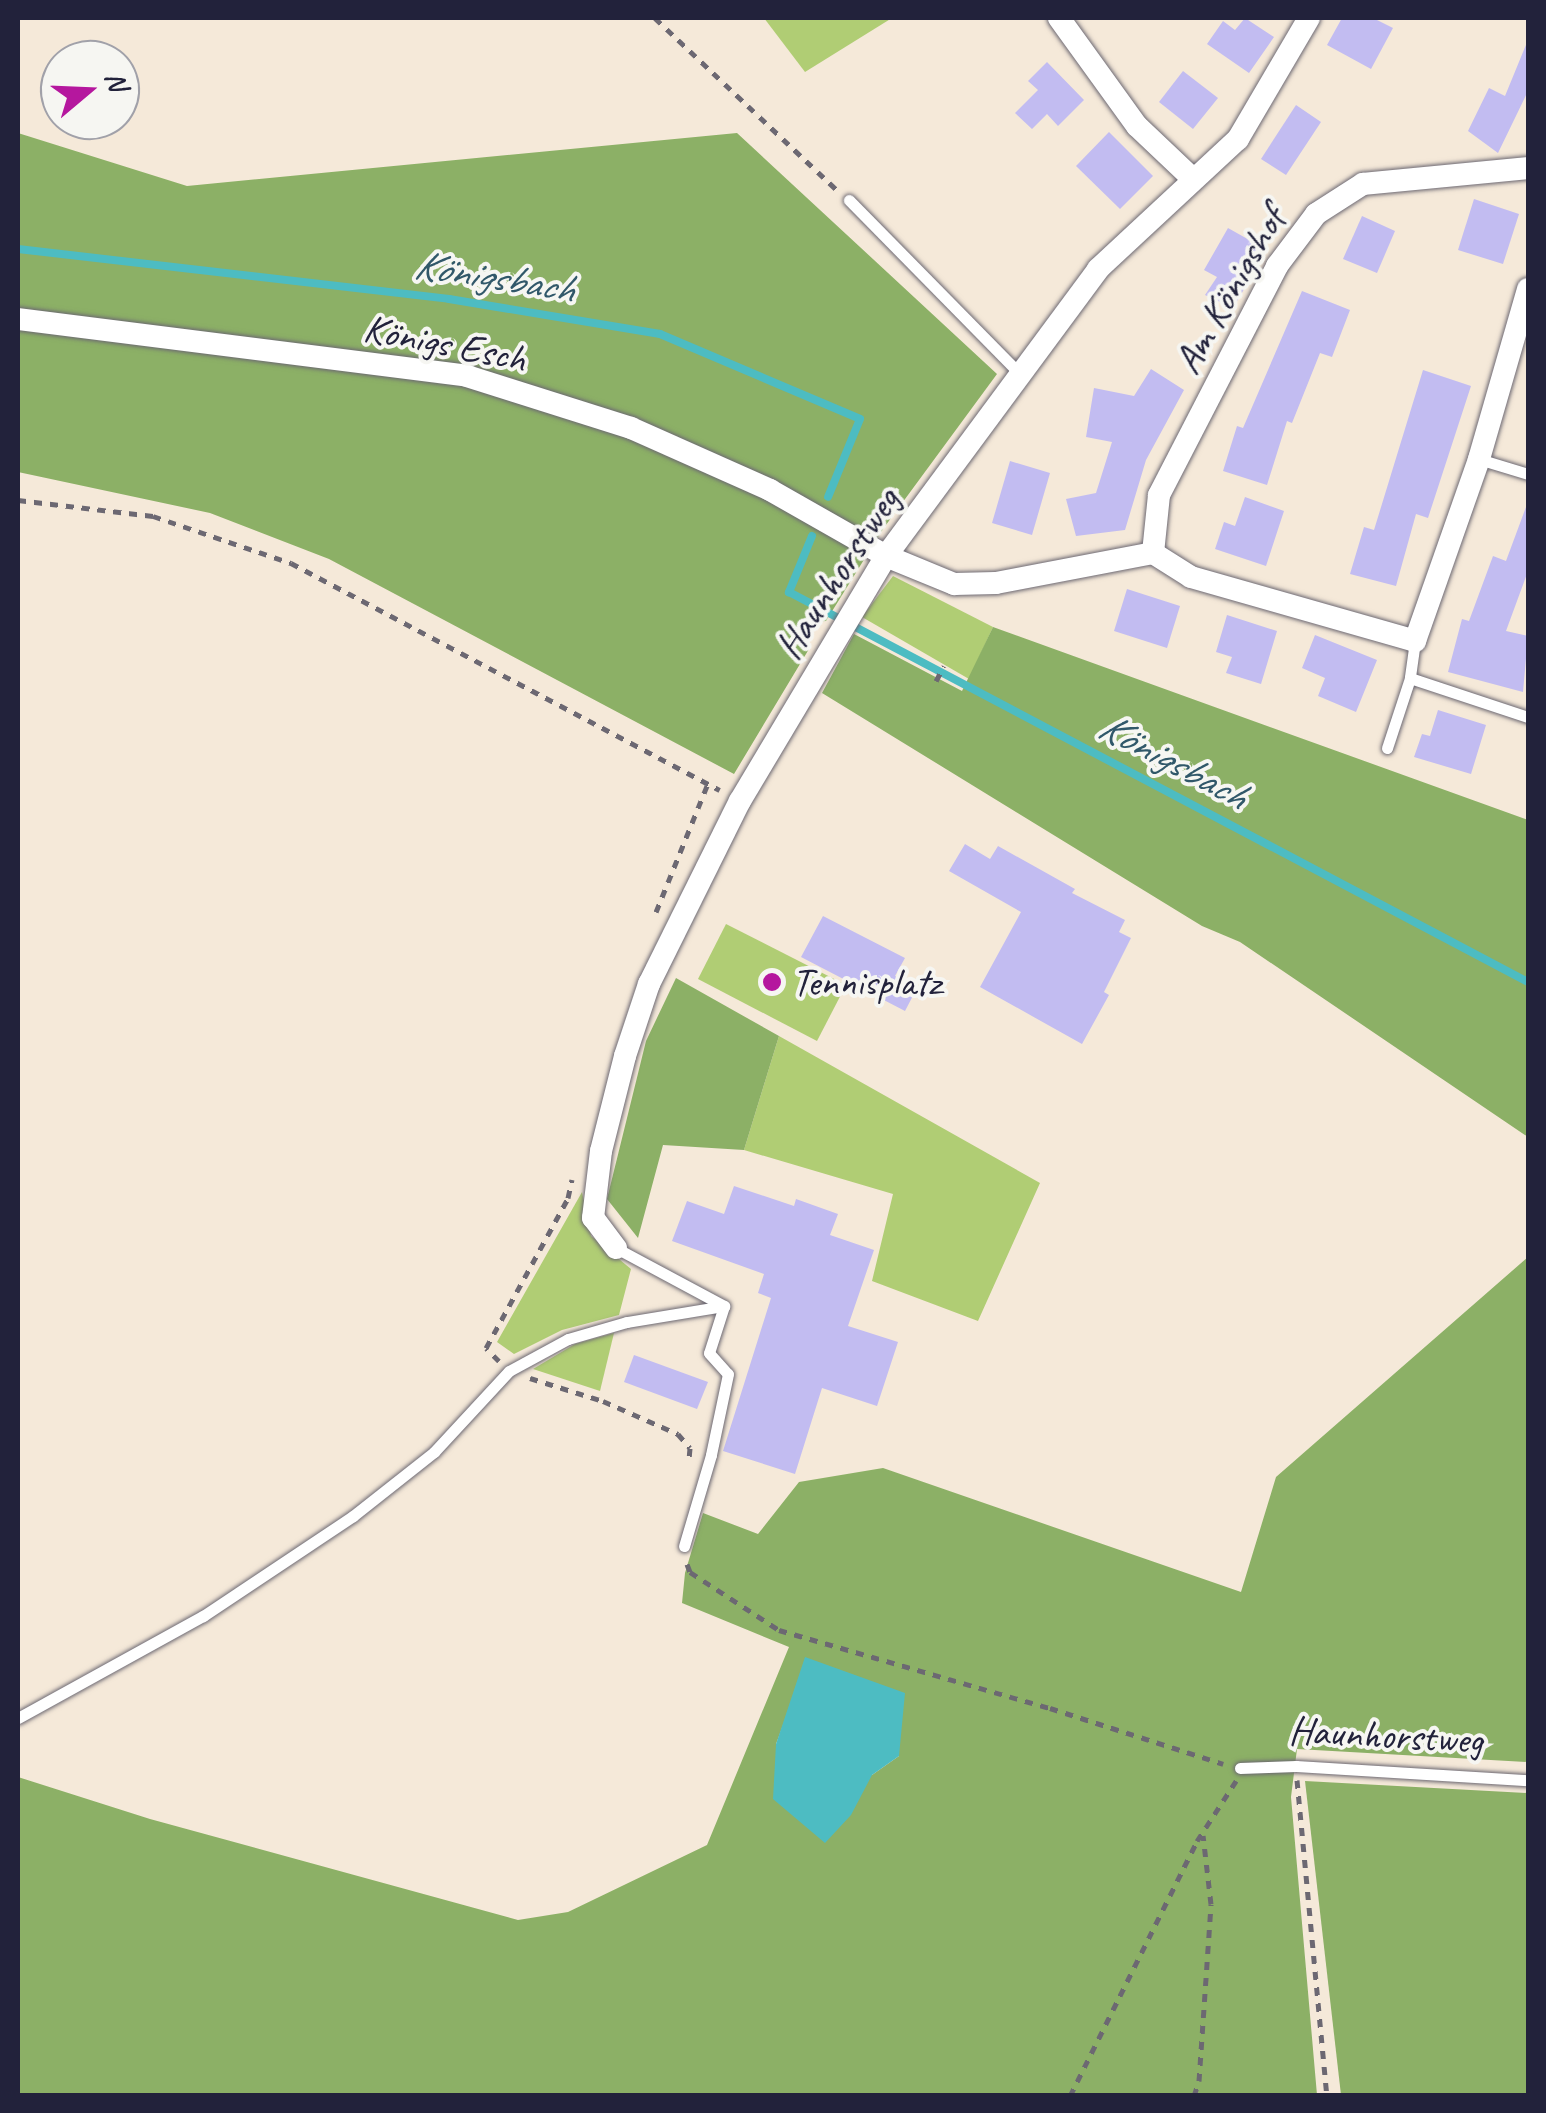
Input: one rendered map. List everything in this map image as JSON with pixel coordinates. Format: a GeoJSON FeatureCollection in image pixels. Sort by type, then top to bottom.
{"type":"FeatureCollection","features":[{"type":"Feature","properties":{"kind":"street"},"geometry":{"type":"LineString","coordinates":[[1059,18],[1137,126],[1193,179]]}},
{"type":"Feature","properties":{"kind":"street","name":"Haunhorstweg"},"geometry":{"type":"LineString","coordinates":[[616,1248],[593,1218],[600,1150],[625,1056],[649,984],[740,801],[886,556],[1098,269],[1238,139],[1308,18]]}},
{"type":"Feature","properties":{"kind":"street","name":"Am Königshof"},"geometry":{"type":"LineString","coordinates":[[1152,553],[1159,495],[1277,266],[1316,214],[1362,184],[1528,168]]}},
{"type":"Feature","properties":{"kind":"street"},"geometry":{"type":"LineString","coordinates":[[886,556],[954,584],[996,582],[1152,553],[1191,577],[1415,641],[1480,459],[1528,289]]}},
{"type":"Feature","properties":{"kind":"street","name":"Königs Esch"},"geometry":{"type":"LineString","coordinates":[[18,319],[467,376],[632,428],[770,490],[886,556]]}},
{"type":"Feature","properties":{"kind":"lane"},"geometry":{"type":"LineString","coordinates":[[849,200],[1022,375]]}},
{"type":"Feature","properties":{"kind":"lane"},"geometry":{"type":"LineString","coordinates":[[1480,459],[1528,474]]}},
{"type":"Feature","properties":{"kind":"lane"},"geometry":{"type":"LineString","coordinates":[[1387,748],[1410,678],[1415,641]]}},
{"type":"Feature","properties":{"kind":"lane"},"geometry":{"type":"LineString","coordinates":[[1410,678],[1528,717]]}},
{"type":"Feature","properties":{"kind":"lane"},"geometry":{"type":"LineString","coordinates":[[616,1248],[724,1306]]}},
{"type":"Feature","properties":{"kind":"lane"},"geometry":{"type":"LineString","coordinates":[[18,1718],[203,1616],[354,1516],[434,1452],[509,1371],[568,1338],[627,1322],[724,1306]]}},
{"type":"Feature","properties":{"kind":"lane"},"geometry":{"type":"LineString","coordinates":[[684,1546],[711,1454],[728,1374],[710,1353],[724,1306]]}},
{"type":"Feature","properties":{"kind":"lane","name":"Haunhorstweg"},"geometry":{"type":"LineString","coordinates":[[1240,1768],[1296,1766],[1528,1780]]}},
{"type":"Feature","properties":{"kind":"path"},"geometry":{"type":"LineString","coordinates":[[656,18],[788,147],[849,200]]}},
{"type":"Feature","properties":{"kind":"path"},"geometry":{"type":"LineString","coordinates":[[18,500],[153,516],[291,563],[740,801]]}},
{"type":"Feature","properties":{"kind":"path"},"geometry":{"type":"LineString","coordinates":[[936,681],[944,666]]}},
{"type":"Feature","properties":{"kind":"path"},"geometry":{"type":"LineString","coordinates":[[509,1371],[602,1401],[678,1434],[690,1448],[689,1465]]}},
{"type":"Feature","properties":{"kind":"path"},"geometry":{"type":"LineString","coordinates":[[684,1546],[690,1572],[779,1630],[1240,1768],[1232,1793],[1203,1832],[1070,2096]]}},
{"type":"Feature","properties":{"kind":"path"},"geometry":{"type":"LineString","coordinates":[[1296,1766],[1327,2096]]}},
{"type":"Feature","properties":{"kind":"path"},"geometry":{"type":"LineString","coordinates":[[1194,2096],[1199,2081],[1211,1904],[1203,1832]]}},
{"type":"Feature","properties":{"kind":"green space"},"geometry":{"type":"Polygon","coordinates":[[[764,18],[892,18],[805,72],[764,18]]]}},
{"type":"Feature","properties":{"kind":"green space"},"geometry":{"type":"Polygon","coordinates":[[[18,133],[187,186],[737,133],[997,374],[883,529],[826,621],[812,622],[803,637],[809,649],[734,774],[329,559],[210,513],[18,472],[18,133]]]}},
{"type":"Feature","properties":{"kind":"green space"},"geometry":{"type":"Polygon","coordinates":[[[893,576],[993,627],[969,679],[862,617],[893,576]]]}},
{"type":"Feature","properties":{"kind":"green space"},"geometry":{"type":"Polygon","coordinates":[[[993,627],[1528,820],[1528,1137],[1240,942],[1202,926],[822,693],[854,634],[962,691],[993,627]]]}},
{"type":"Feature","properties":{"kind":"green space","name":"Tennisplatz"},"geometry":{"type":"Polygon","coordinates":[[[726,924],[846,985],[817,1041],[698,979],[726,924]]]}},
{"type":"Feature","properties":{"kind":"green space"},"geometry":{"type":"Polygon","coordinates":[[[676,978],[779,1036],[744,1150],[663,1145],[638,1238],[607,1199],[646,1041],[676,978]]]}},
{"type":"Feature","properties":{"kind":"green space"},"geometry":{"type":"Polygon","coordinates":[[[779,1036],[1040,1183],[978,1321],[872,1281],[893,1194],[744,1150],[779,1036]]]}},
{"type":"Feature","properties":{"kind":"green space"},"geometry":{"type":"Polygon","coordinates":[[[582,1192],[591,1236],[631,1269],[619,1315],[562,1330],[514,1354],[497,1342],[582,1192]]]}},
{"type":"Feature","properties":{"kind":"green space"},"geometry":{"type":"Polygon","coordinates":[[[1528,1257],[1528,1762],[1297,1749],[1291,1797],[1317,2095],[18,2095],[18,1777],[150,1819],[518,1920],[568,1912],[707,1845],[789,1647],[682,1603],[685,1573],[703,1513],[758,1534],[799,1482],[883,1468],[1241,1592],[1276,1477],[1528,1257]],[[785,1720],[776,1744],[872,1775],[899,1756],[785,1720]]]}},
{"type":"Feature","properties":{"kind":"green space"},"geometry":{"type":"Polygon","coordinates":[[[614,1333],[600,1391],[533,1369],[575,1344],[614,1333]]]}},
{"type":"Feature","properties":{"kind":"green space"},"geometry":{"type":"Polygon","coordinates":[[[1305,1781],[1528,1793],[1528,2095],[1341,2095],[1305,1781]]]}},
{"type":"Feature","properties":{"kind":"water"},"geometry":{"type":"Polygon","coordinates":[[[805,1657],[905,1693],[899,1756],[872,1775],[851,1815],[825,1843],[773,1799],[776,1744],[805,1657]]]}},
{"type":"Feature","properties":{"kind":"building"},"geometry":{"type":"Polygon","coordinates":[[[1245,18],[1274,37],[1249,73],[1207,44],[1223,21],[1235,30],[1245,18]]]}},
{"type":"Feature","properties":{"kind":"building"},"geometry":{"type":"Polygon","coordinates":[[[1342,18],[1373,18],[1393,28],[1371,69],[1327,45],[1342,18]]]}},
{"type":"Feature","properties":{"kind":"building"},"geometry":{"type":"Polygon","coordinates":[[[1528,40],[1528,91],[1498,153],[1468,131],[1489,88],[1505,96],[1528,40]]]}},
{"type":"Feature","properties":{"kind":"building"},"geometry":{"type":"Polygon","coordinates":[[[1047,62],[1084,100],[1058,126],[1047,114],[1032,129],[1015,113],[1038,90],[1028,81],[1047,62]]]}},
{"type":"Feature","properties":{"kind":"building"},"geometry":{"type":"Polygon","coordinates":[[[1183,71],[1218,98],[1193,129],[1159,102],[1183,71]]]}},
{"type":"Feature","properties":{"kind":"building"},"geometry":{"type":"Polygon","coordinates":[[[1296,105],[1321,122],[1286,175],[1261,159],[1296,105]]]}},
{"type":"Feature","properties":{"kind":"building"},"geometry":{"type":"Polygon","coordinates":[[[1109,132],[1153,176],[1120,209],[1076,166],[1109,132]]]}},
{"type":"Feature","properties":{"kind":"building"},"geometry":{"type":"Polygon","coordinates":[[[1474,199],[1519,214],[1503,264],[1458,250],[1474,199]]]}},
{"type":"Feature","properties":{"kind":"building"},"geometry":{"type":"Polygon","coordinates":[[[1362,216],[1395,231],[1377,273],[1343,259],[1362,216]]]}},
{"type":"Feature","properties":{"kind":"building"},"geometry":{"type":"Polygon","coordinates":[[[1228,228],[1267,250],[1233,308],[1205,295],[1217,277],[1204,270],[1228,228]]]}},
{"type":"Feature","properties":{"kind":"building"},"geometry":{"type":"Polygon","coordinates":[[[1302,291],[1350,310],[1332,357],[1320,353],[1292,423],[1287,421],[1267,485],[1223,471],[1237,426],[1243,428],[1302,291]]]}},
{"type":"Feature","properties":{"kind":"building"},"geometry":{"type":"Polygon","coordinates":[[[1151,369],[1184,390],[1146,460],[1125,530],[1076,536],[1066,499],[1096,493],[1112,442],[1086,437],[1094,388],[1134,396],[1151,369]]]}},
{"type":"Feature","properties":{"kind":"building"},"geometry":{"type":"Polygon","coordinates":[[[1423,370],[1471,386],[1428,518],[1416,514],[1396,586],[1350,574],[1364,527],[1374,530],[1423,370]]]}},
{"type":"Feature","properties":{"kind":"building"},"geometry":{"type":"Polygon","coordinates":[[[1010,461],[1050,473],[1032,535],[992,523],[1010,461]]]}},
{"type":"Feature","properties":{"kind":"building"},"geometry":{"type":"Polygon","coordinates":[[[1245,497],[1284,511],[1266,566],[1215,549],[1224,522],[1235,526],[1245,497]]]}},
{"type":"Feature","properties":{"kind":"building"},"geometry":{"type":"Polygon","coordinates":[[[1526,507],[1528,571],[1506,631],[1528,636],[1523,692],[1448,672],[1462,619],[1469,621],[1493,556],[1506,561],[1526,507]]]}},
{"type":"Feature","properties":{"kind":"building"},"geometry":{"type":"Polygon","coordinates":[[[1127,589],[1180,606],[1167,648],[1114,631],[1127,589]]]}},
{"type":"Feature","properties":{"kind":"building"},"geometry":{"type":"Polygon","coordinates":[[[1227,615],[1277,631],[1261,684],[1226,673],[1232,657],[1216,652],[1227,615]]]}},
{"type":"Feature","properties":{"kind":"building"},"geometry":{"type":"Polygon","coordinates":[[[1315,635],[1377,660],[1356,712],[1318,696],[1325,678],[1302,668],[1315,635]]]}},
{"type":"Feature","properties":{"kind":"building"},"geometry":{"type":"Polygon","coordinates":[[[1438,710],[1486,725],[1471,774],[1414,757],[1422,734],[1430,736],[1438,710]]]}},
{"type":"Feature","properties":{"kind":"building"},"geometry":{"type":"Polygon","coordinates":[[[965,844],[990,859],[998,846],[1075,889],[1072,893],[1125,920],[1119,932],[1131,938],[1104,992],[1109,995],[1082,1044],[980,987],[1021,912],[949,871],[965,844]]]}},
{"type":"Feature","properties":{"kind":"building"},"geometry":{"type":"Polygon","coordinates":[[[823,916],[905,958],[895,976],[917,988],[905,1011],[801,957],[823,916]]]}},
{"type":"Feature","properties":{"kind":"building"},"geometry":{"type":"Polygon","coordinates":[[[734,1186],[794,1206],[796,1199],[838,1214],[830,1235],[874,1250],[848,1326],[898,1342],[877,1406],[822,1388],[795,1474],[723,1451],[771,1298],[758,1293],[764,1274],[672,1241],[687,1201],[724,1214],[734,1186]]]}},
{"type":"Feature","properties":{"kind":"building"},"geometry":{"type":"Polygon","coordinates":[[[634,1355],[708,1382],[697,1409],[624,1382],[634,1355]]]}},
{"type":"Feature","properties":{"kind":"waterway","name":"Königsbach"},"geometry":{"type":"LineString","coordinates":[[18,249],[449,299],[660,334],[860,419],[828,497]]}},
{"type":"Feature","properties":{"kind":"waterway","name":"Königsbach"},"geometry":{"type":"LineString","coordinates":[[812,536],[789,592],[1528,982]]}},
{"type":"Feature","properties":{"kind":"place","name":"Tennisplatz"},"geometry":{"type":"Point","coordinates":[772,982]}}]}
